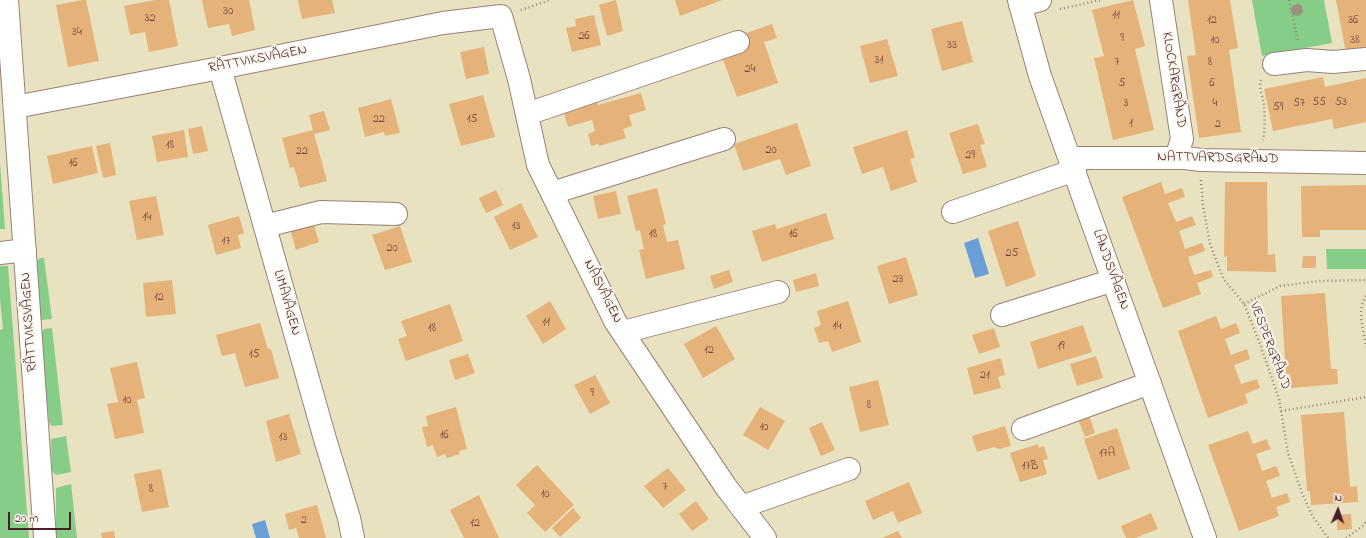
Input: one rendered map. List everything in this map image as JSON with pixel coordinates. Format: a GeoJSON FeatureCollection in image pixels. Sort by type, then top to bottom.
{"type":"FeatureCollection","features":[{"type":"Feature","properties":{"kind":"street","name":"RÄTTVIKSVÄGEN"},"geometry":{"type":"LineString","coordinates":[[7,0],[45,538]]}},
{"type":"Feature","properties":{"kind":"street","name":"KLOCKARGRÄND"},"geometry":{"type":"LineString","coordinates":[[1161,0],[1182,139],[1176,158]]}},
{"type":"Feature","properties":{"kind":"street","name":"LANDSVÄGEN"},"geometry":{"type":"LineString","coordinates":[[1034,4],[1040,76],[1073,164],[1205,538]]}},
{"type":"Feature","properties":{"kind":"street","name":"RÄTTVIKSVÄGEN"},"geometry":{"type":"LineString","coordinates":[[14,107],[220,68],[443,23],[501,16]]}},
{"type":"Feature","properties":{"kind":"street","name":"NÅSVÄGEN"},"geometry":{"type":"LineString","coordinates":[[501,16],[519,79],[538,165],[615,320],[726,487],[765,538]]}},
{"type":"Feature","properties":{"kind":"street"},"geometry":{"type":"LineString","coordinates":[[527,114],[738,42]]}},
{"type":"Feature","properties":{"kind":"street"},"geometry":{"type":"LineString","coordinates":[[1274,64],[1307,60],[1333,62],[1366,59]]}},
{"type":"Feature","properties":{"kind":"street","name":"LIMAVÄGEN"},"geometry":{"type":"LineString","coordinates":[[220,68],[349,518],[353,538]]}},
{"type":"Feature","properties":{"kind":"street"},"geometry":{"type":"LineString","coordinates":[[552,193],[724,139]]}},
{"type":"Feature","properties":{"kind":"street","name":"NATTVARDSGRÄND"},"geometry":{"type":"LineString","coordinates":[[953,212],[1073,164],[1176,158],[1202,160],[1269,160],[1366,163]]}},
{"type":"Feature","properties":{"kind":"street"},"geometry":{"type":"LineString","coordinates":[[265,226],[321,212],[396,214]]}},
{"type":"Feature","properties":{"kind":"street"},"geometry":{"type":"LineString","coordinates":[[0,253],[25,250]]}},
{"type":"Feature","properties":{"kind":"street"},"geometry":{"type":"LineString","coordinates":[[1005,322],[1116,287]]}},
{"type":"Feature","properties":{"kind":"street"},"geometry":{"type":"LineString","coordinates":[[623,332],[778,292]]}},
{"type":"Feature","properties":{"kind":"street"},"geometry":{"type":"LineString","coordinates":[[1023,429],[1150,383]]}},
{"type":"Feature","properties":{"kind":"street"},"geometry":{"type":"LineString","coordinates":[[741,507],[849,469]]}},
{"type":"Feature","properties":{"kind":"path"},"geometry":{"type":"LineString","coordinates":[[501,16],[550,0]]}},
{"type":"Feature","properties":{"kind":"path"},"geometry":{"type":"LineString","coordinates":[[1034,4],[1100,0]]}},
{"type":"Feature","properties":{"kind":"path"},"geometry":{"type":"LineString","coordinates":[[1289,0],[1302,61]]}},
{"type":"Feature","properties":{"kind":"path"},"geometry":{"type":"LineString","coordinates":[[1262,144],[1264,135],[1264,116],[1263,98],[1259,83],[1263,75],[1274,64]]}},
{"type":"Feature","properties":{"kind":"path","name":"VESPERGRÄND"},"geometry":{"type":"LineString","coordinates":[[1202,160],[1201,180],[1203,206],[1210,244],[1222,278],[1244,304],[1279,399],[1288,453],[1302,493],[1313,517],[1328,538]]}},
{"type":"Feature","properties":{"kind":"path"},"geometry":{"type":"LineString","coordinates":[[1244,304],[1280,286],[1320,281],[1366,280]]}},
{"type":"Feature","properties":{"kind":"path"},"geometry":{"type":"LineString","coordinates":[[1366,296],[1362,301],[1360,311],[1366,347]]}},
{"type":"Feature","properties":{"kind":"path"},"geometry":{"type":"LineString","coordinates":[[1281,411],[1366,397]]}},
{"type":"Feature","properties":{"kind":"path"},"geometry":{"type":"LineString","coordinates":[[1346,538],[1365,524]]}},
{"type":"Feature","properties":{"kind":"green space"},"geometry":{"type":"Polygon","coordinates":[[[1252,0],[1324,0],[1332,43],[1262,56],[1252,0]]]}},
{"type":"Feature","properties":{"kind":"green space"},"geometry":{"type":"Polygon","coordinates":[[[0,163],[5,229],[0,229],[0,163]]]}},
{"type":"Feature","properties":{"kind":"green space"},"geometry":{"type":"Polygon","coordinates":[[[1326,249],[1366,249],[1366,269],[1327,269],[1326,249]]]}},
{"type":"Feature","properties":{"kind":"green space"},"geometry":{"type":"Polygon","coordinates":[[[40,258],[44,258],[52,319],[41,320],[38,300],[37,261],[40,258]]]}},
{"type":"Feature","properties":{"kind":"green space"},"geometry":{"type":"Polygon","coordinates":[[[0,266],[8,266],[29,538],[0,538],[0,330],[3,329],[0,299],[0,266]]]}},
{"type":"Feature","properties":{"kind":"green space"},"geometry":{"type":"Polygon","coordinates":[[[52,328],[63,425],[51,426],[49,422],[41,335],[44,329],[52,328]]]}},
{"type":"Feature","properties":{"kind":"green space"},"geometry":{"type":"Polygon","coordinates":[[[66,436],[71,472],[56,475],[52,471],[51,439],[66,436]]]}},
{"type":"Feature","properties":{"kind":"green space"},"geometry":{"type":"Polygon","coordinates":[[[71,484],[77,538],[56,538],[56,488],[71,484]]]}},
{"type":"Feature","properties":{"kind":"water"},"geometry":{"type":"Polygon","coordinates":[[[978,238],[989,274],[975,278],[964,243],[978,238]]]}},
{"type":"Feature","properties":{"kind":"water"},"geometry":{"type":"Polygon","coordinates":[[[265,520],[270,538],[256,538],[252,524],[265,520]]]}},
{"type":"Feature","properties":{"kind":"building"},"geometry":{"type":"Polygon","coordinates":[[[86,0],[99,61],[68,67],[56,5],[86,0]]]}},
{"type":"Feature","properties":{"kind":"building"},"geometry":{"type":"Polygon","coordinates":[[[155,0],[169,0],[178,46],[149,52],[145,32],[130,35],[124,6],[155,0]]]}},
{"type":"Feature","properties":{"kind":"building"},"geometry":{"type":"Polygon","coordinates":[[[202,0],[249,0],[255,30],[232,36],[229,24],[208,28],[202,0]]]}},
{"type":"Feature","properties":{"kind":"building"},"geometry":{"type":"Polygon","coordinates":[[[298,0],[332,0],[335,13],[302,19],[298,0]]]}},
{"type":"Feature","properties":{"kind":"building"},"geometry":{"type":"Polygon","coordinates":[[[616,0],[623,31],[607,36],[599,5],[616,0]]]}},
{"type":"Feature","properties":{"kind":"building"},"geometry":{"type":"Polygon","coordinates":[[[675,0],[722,0],[680,16],[675,0]]]}},
{"type":"Feature","properties":{"kind":"building"},"geometry":{"type":"Polygon","coordinates":[[[1133,0],[1145,46],[1135,49],[1154,130],[1113,140],[1094,58],[1104,56],[1092,10],[1133,0]]]}},
{"type":"Feature","properties":{"kind":"building"},"geometry":{"type":"Polygon","coordinates":[[[1188,0],[1230,0],[1238,48],[1229,50],[1241,132],[1199,138],[1187,56],[1196,55],[1188,0]]]}},
{"type":"Feature","properties":{"kind":"building"},"geometry":{"type":"Polygon","coordinates":[[[1336,0],[1366,0],[1366,50],[1346,53],[1336,0]]]}},
{"type":"Feature","properties":{"kind":"building"},"geometry":{"type":"Polygon","coordinates":[[[594,15],[601,45],[572,52],[566,28],[576,26],[575,19],[594,15]]]}},
{"type":"Feature","properties":{"kind":"building"},"geometry":{"type":"Polygon","coordinates":[[[962,21],[973,62],[942,71],[931,29],[962,21]]]}},
{"type":"Feature","properties":{"kind":"building"},"geometry":{"type":"Polygon","coordinates":[[[772,24],[777,38],[764,42],[778,83],[737,97],[722,57],[749,47],[744,34],[772,24]]]}},
{"type":"Feature","properties":{"kind":"building"},"geometry":{"type":"Polygon","coordinates":[[[887,39],[898,76],[870,83],[860,46],[887,39]]]}},
{"type":"Feature","properties":{"kind":"building"},"geometry":{"type":"Polygon","coordinates":[[[484,47],[489,74],[466,79],[460,52],[484,47]]]}},
{"type":"Feature","properties":{"kind":"building"},"geometry":{"type":"Polygon","coordinates":[[[1323,77],[1325,87],[1366,78],[1366,122],[1334,129],[1332,119],[1273,131],[1264,89],[1323,77]]]}},
{"type":"Feature","properties":{"kind":"building"},"geometry":{"type":"Polygon","coordinates":[[[641,93],[646,110],[629,115],[632,126],[623,129],[626,138],[599,146],[598,144],[591,146],[588,134],[595,131],[592,120],[568,127],[563,109],[596,100],[598,105],[641,93]]]}},
{"type":"Feature","properties":{"kind":"building"},"geometry":{"type":"Polygon","coordinates":[[[483,95],[495,137],[461,146],[449,104],[483,95]]]}},
{"type":"Feature","properties":{"kind":"building"},"geometry":{"type":"Polygon","coordinates":[[[391,99],[400,133],[385,136],[384,132],[365,137],[358,108],[391,99]]]}},
{"type":"Feature","properties":{"kind":"building"},"geometry":{"type":"Polygon","coordinates":[[[324,111],[330,130],[314,134],[309,115],[324,111]]]}},
{"type":"Feature","properties":{"kind":"building"},"geometry":{"type":"Polygon","coordinates":[[[797,123],[811,166],[786,175],[780,159],[743,171],[734,144],[797,123]]]}},
{"type":"Feature","properties":{"kind":"building"},"geometry":{"type":"Polygon","coordinates":[[[978,124],[985,144],[980,145],[987,167],[963,174],[949,133],[978,124]]]}},
{"type":"Feature","properties":{"kind":"building"},"geometry":{"type":"Polygon","coordinates":[[[202,126],[208,151],[193,154],[188,129],[202,126]]]}},
{"type":"Feature","properties":{"kind":"building"},"geometry":{"type":"Polygon","coordinates":[[[184,130],[188,157],[157,162],[152,136],[184,130]]]}},
{"type":"Feature","properties":{"kind":"building"},"geometry":{"type":"Polygon","coordinates":[[[313,130],[327,181],[300,188],[294,167],[290,168],[282,138],[313,130]]]}},
{"type":"Feature","properties":{"kind":"building"},"geometry":{"type":"Polygon","coordinates":[[[907,130],[915,158],[910,159],[917,182],[891,191],[883,167],[862,174],[853,147],[907,130]]]}},
{"type":"Feature","properties":{"kind":"building"},"geometry":{"type":"Polygon","coordinates":[[[110,143],[116,175],[103,178],[96,146],[110,143]]]}},
{"type":"Feature","properties":{"kind":"building"},"geometry":{"type":"Polygon","coordinates":[[[92,146],[98,173],[53,184],[47,156],[92,146]]]}},
{"type":"Feature","properties":{"kind":"building"},"geometry":{"type":"Polygon","coordinates":[[[1161,182],[1165,194],[1182,188],[1185,197],[1168,203],[1176,222],[1192,216],[1196,225],[1179,231],[1185,249],[1202,243],[1205,250],[1188,257],[1194,275],[1211,270],[1213,277],[1197,283],[1201,294],[1163,308],[1122,197],[1161,182]]]}},
{"type":"Feature","properties":{"kind":"building"},"geometry":{"type":"Polygon","coordinates":[[[1225,182],[1267,182],[1268,255],[1275,254],[1276,272],[1227,271],[1227,256],[1224,257],[1225,182]]]}},
{"type":"Feature","properties":{"kind":"building"},"geometry":{"type":"Polygon","coordinates":[[[1366,185],[1366,230],[1320,230],[1320,237],[1302,237],[1301,186],[1366,185]]]}},
{"type":"Feature","properties":{"kind":"building"},"geometry":{"type":"Polygon","coordinates":[[[657,188],[666,224],[663,225],[667,242],[678,240],[685,269],[646,279],[639,250],[644,249],[640,230],[636,231],[627,196],[657,188]]]}},
{"type":"Feature","properties":{"kind":"building"},"geometry":{"type":"Polygon","coordinates":[[[496,190],[503,205],[486,213],[479,198],[496,190]]]}},
{"type":"Feature","properties":{"kind":"building"},"geometry":{"type":"Polygon","coordinates":[[[616,191],[621,214],[598,219],[593,196],[616,191]]]}},
{"type":"Feature","properties":{"kind":"building"},"geometry":{"type":"Polygon","coordinates":[[[156,196],[164,235],[137,240],[129,201],[156,196]]]}},
{"type":"Feature","properties":{"kind":"building"},"geometry":{"type":"Polygon","coordinates":[[[521,203],[538,237],[510,250],[494,217],[521,203]]]}},
{"type":"Feature","properties":{"kind":"building"},"geometry":{"type":"Polygon","coordinates":[[[826,213],[834,239],[762,262],[752,231],[775,224],[777,229],[826,213]]]}},
{"type":"Feature","properties":{"kind":"building"},"geometry":{"type":"Polygon","coordinates":[[[239,216],[244,233],[238,235],[241,248],[216,255],[208,225],[239,216]]]}},
{"type":"Feature","properties":{"kind":"building"},"geometry":{"type":"Polygon","coordinates":[[[1018,221],[1036,276],[1006,287],[988,231],[1018,221]]]}},
{"type":"Feature","properties":{"kind":"building"},"geometry":{"type":"Polygon","coordinates":[[[313,222],[319,242],[296,250],[290,229],[313,222]]]}},
{"type":"Feature","properties":{"kind":"building"},"geometry":{"type":"Polygon","coordinates":[[[400,226],[412,262],[385,270],[372,235],[400,226]]]}},
{"type":"Feature","properties":{"kind":"building"},"geometry":{"type":"Polygon","coordinates":[[[1303,256],[1316,256],[1316,268],[1302,268],[1303,256]]]}},
{"type":"Feature","properties":{"kind":"building"},"geometry":{"type":"Polygon","coordinates":[[[906,257],[918,295],[889,304],[877,266],[906,257]]]}},
{"type":"Feature","properties":{"kind":"building"},"geometry":{"type":"Polygon","coordinates":[[[729,270],[733,282],[714,289],[710,276],[729,270]]]}},
{"type":"Feature","properties":{"kind":"building"},"geometry":{"type":"Polygon","coordinates":[[[816,273],[819,286],[796,292],[793,280],[816,273]]]}},
{"type":"Feature","properties":{"kind":"building"},"geometry":{"type":"Polygon","coordinates":[[[172,280],[176,314],[146,317],[143,283],[172,280]]]}},
{"type":"Feature","properties":{"kind":"building"},"geometry":{"type":"Polygon","coordinates":[[[1325,293],[1331,369],[1337,369],[1338,384],[1291,388],[1290,374],[1286,374],[1281,296],[1325,293]]]}},
{"type":"Feature","properties":{"kind":"building"},"geometry":{"type":"Polygon","coordinates":[[[550,301],[566,329],[543,344],[526,316],[550,301]]]}},
{"type":"Feature","properties":{"kind":"building"},"geometry":{"type":"Polygon","coordinates":[[[848,301],[861,342],[832,352],[828,341],[819,343],[814,328],[821,325],[817,311],[848,301]]]}},
{"type":"Feature","properties":{"kind":"building"},"geometry":{"type":"Polygon","coordinates":[[[450,304],[463,341],[406,361],[398,339],[407,336],[401,321],[450,304]]]}},
{"type":"Feature","properties":{"kind":"building"},"geometry":{"type":"Polygon","coordinates":[[[1216,316],[1221,329],[1236,323],[1240,333],[1225,339],[1231,355],[1247,349],[1250,359],[1234,365],[1241,384],[1257,379],[1260,388],[1245,394],[1248,403],[1208,418],[1178,331],[1216,316]]]}},
{"type":"Feature","properties":{"kind":"building"},"geometry":{"type":"Polygon","coordinates":[[[260,323],[268,349],[271,349],[279,378],[245,387],[235,353],[222,356],[216,335],[260,323]]]}},
{"type":"Feature","properties":{"kind":"building"},"geometry":{"type":"Polygon","coordinates":[[[1083,325],[1092,352],[1038,369],[1030,342],[1083,325]]]}},
{"type":"Feature","properties":{"kind":"building"},"geometry":{"type":"Polygon","coordinates":[[[716,326],[735,359],[703,378],[684,344],[716,326]]]}},
{"type":"Feature","properties":{"kind":"building"},"geometry":{"type":"Polygon","coordinates":[[[994,328],[1000,347],[979,354],[972,335],[994,328]]]}},
{"type":"Feature","properties":{"kind":"building"},"geometry":{"type":"Polygon","coordinates":[[[468,354],[475,373],[455,380],[449,360],[468,354]]]}},
{"type":"Feature","properties":{"kind":"building"},"geometry":{"type":"Polygon","coordinates":[[[1096,356],[1103,378],[1077,386],[1070,364],[1096,356]]]}},
{"type":"Feature","properties":{"kind":"building"},"geometry":{"type":"Polygon","coordinates":[[[1001,358],[1005,375],[998,377],[1001,388],[974,395],[967,368],[1001,358]]]}},
{"type":"Feature","properties":{"kind":"building"},"geometry":{"type":"Polygon","coordinates":[[[137,362],[145,398],[137,400],[144,433],[115,439],[107,404],[118,402],[110,368],[137,362]]]}},
{"type":"Feature","properties":{"kind":"building"},"geometry":{"type":"Polygon","coordinates":[[[595,375],[610,403],[590,414],[574,385],[595,375]]]}},
{"type":"Feature","properties":{"kind":"building"},"geometry":{"type":"Polygon","coordinates":[[[878,380],[889,425],[860,432],[849,387],[878,380]]]}},
{"type":"Feature","properties":{"kind":"building"},"geometry":{"type":"Polygon","coordinates":[[[456,407],[467,449],[459,451],[460,454],[447,458],[445,454],[437,457],[433,445],[427,447],[422,427],[428,426],[426,416],[456,407]]]}},
{"type":"Feature","properties":{"kind":"building"},"geometry":{"type":"Polygon","coordinates":[[[760,407],[785,421],[768,450],[743,435],[760,407]]]}},
{"type":"Feature","properties":{"kind":"building"},"geometry":{"type":"Polygon","coordinates":[[[1344,412],[1350,487],[1357,486],[1358,502],[1311,505],[1310,491],[1307,491],[1301,415],[1344,412]]]}},
{"type":"Feature","properties":{"kind":"building"},"geometry":{"type":"Polygon","coordinates":[[[289,414],[301,454],[276,462],[266,421],[289,414]]]}},
{"type":"Feature","properties":{"kind":"building"},"geometry":{"type":"Polygon","coordinates":[[[1089,415],[1095,433],[1085,437],[1078,419],[1089,415]]]}},
{"type":"Feature","properties":{"kind":"building"},"geometry":{"type":"Polygon","coordinates":[[[822,422],[835,450],[821,456],[809,428],[822,422]]]}},
{"type":"Feature","properties":{"kind":"building"},"geometry":{"type":"Polygon","coordinates":[[[1005,426],[1011,446],[999,449],[994,447],[977,452],[972,436],[1005,426]]]}},
{"type":"Feature","properties":{"kind":"building"},"geometry":{"type":"Polygon","coordinates":[[[1117,428],[1130,469],[1098,480],[1084,439],[1117,428]]]}},
{"type":"Feature","properties":{"kind":"building"},"geometry":{"type":"Polygon","coordinates":[[[1248,431],[1253,444],[1267,439],[1271,449],[1256,454],[1262,471],[1276,466],[1279,472],[1280,476],[1266,481],[1272,498],[1287,493],[1290,502],[1276,507],[1279,516],[1239,531],[1208,445],[1248,431]]]}},
{"type":"Feature","properties":{"kind":"building"},"geometry":{"type":"Polygon","coordinates":[[[1038,444],[1039,448],[1044,446],[1048,459],[1043,460],[1047,474],[1020,482],[1010,453],[1038,444]]]}},
{"type":"Feature","properties":{"kind":"building"},"geometry":{"type":"Polygon","coordinates":[[[537,465],[574,505],[545,532],[527,513],[535,505],[516,485],[537,465]]]}},
{"type":"Feature","properties":{"kind":"building"},"geometry":{"type":"Polygon","coordinates":[[[668,468],[686,490],[663,508],[644,486],[668,468]]]}},
{"type":"Feature","properties":{"kind":"building"},"geometry":{"type":"Polygon","coordinates":[[[161,469],[169,507],[142,512],[134,474],[161,469]]]}},
{"type":"Feature","properties":{"kind":"building"},"geometry":{"type":"Polygon","coordinates":[[[909,482],[922,513],[898,523],[893,511],[873,520],[865,501],[909,482]]]}},
{"type":"Feature","properties":{"kind":"building"},"geometry":{"type":"Polygon","coordinates":[[[479,495],[499,538],[464,538],[450,510],[479,495]]]}},
{"type":"Feature","properties":{"kind":"building"},"geometry":{"type":"Polygon","coordinates":[[[696,501],[709,519],[692,531],[679,514],[696,501]]]}},
{"type":"Feature","properties":{"kind":"building"},"geometry":{"type":"Polygon","coordinates":[[[317,505],[326,538],[299,538],[296,528],[289,530],[285,514],[317,505]]]}},
{"type":"Feature","properties":{"kind":"building"},"geometry":{"type":"Polygon","coordinates":[[[573,508],[581,518],[560,537],[552,528],[573,508]]]}},
{"type":"Feature","properties":{"kind":"building"},"geometry":{"type":"Polygon","coordinates":[[[1151,513],[1158,529],[1135,538],[1126,538],[1121,526],[1151,513]]]}},
{"type":"Feature","properties":{"kind":"building"},"geometry":{"type":"Polygon","coordinates":[[[1351,514],[1352,529],[1337,530],[1337,515],[1351,514]]]}},
{"type":"Feature","properties":{"kind":"building"},"geometry":{"type":"Polygon","coordinates":[[[114,531],[115,538],[102,538],[101,533],[114,531]]]}},
{"type":"Feature","properties":{"kind":"building"},"geometry":{"type":"Polygon","coordinates":[[[898,531],[902,538],[882,538],[898,531]]]}}]}
